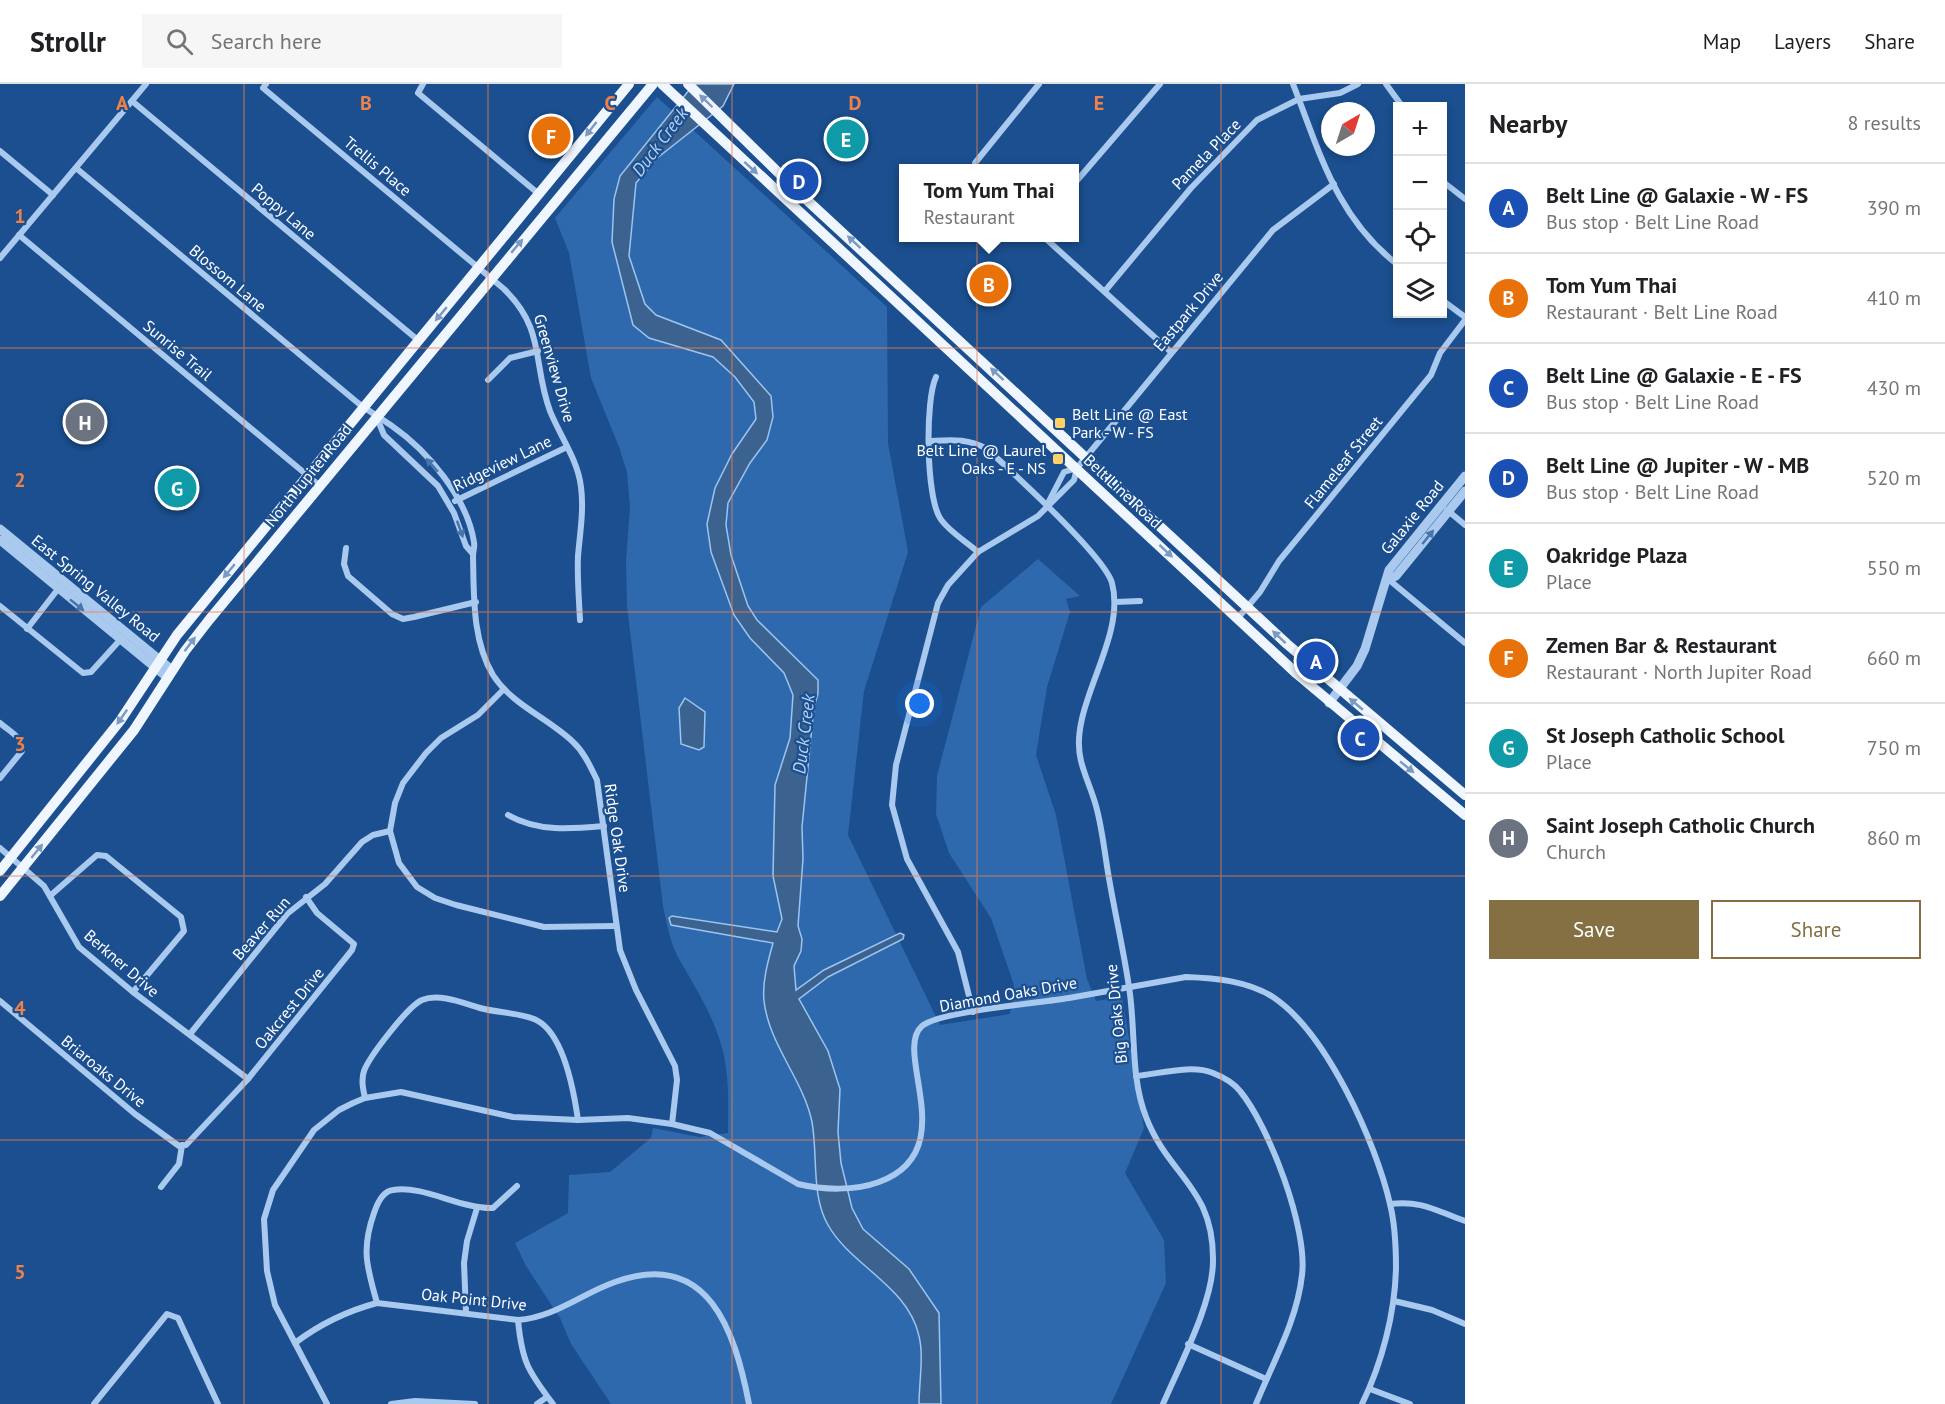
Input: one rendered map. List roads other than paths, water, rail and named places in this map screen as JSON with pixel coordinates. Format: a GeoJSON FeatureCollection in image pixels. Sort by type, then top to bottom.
{"type":"FeatureCollection","features":[{"type":"Feature","properties":{"kind":"main road","name":"North Jupiter Road"},"geometry":{"type":"LineString","coordinates":[[0,871],[120,721],[157,664],[215,588],[629,84]]}},
{"type":"Feature","properties":{"kind":"main road","name":"North Jupiter Road"},"geometry":{"type":"LineString","coordinates":[[0,896],[134,730],[170,674],[227,598],[653,84]]}},
{"type":"Feature","properties":{"kind":"main road","name":"Belt Line Road"},"geometry":{"type":"LineString","coordinates":[[688,84],[907,291],[1248,607],[1339,689],[1465,795]]}},
{"type":"Feature","properties":{"kind":"main road","name":"Belt Line Road"},"geometry":{"type":"LineString","coordinates":[[665,88],[1329,703],[1465,815]]}},
{"type":"Feature","properties":{"kind":"main road"},"geometry":{"type":"LineString","coordinates":[[556,175],[568,185]]}},
{"type":"Feature","properties":{"kind":"main road"},"geometry":{"type":"LineString","coordinates":[[896,303],[907,291]]}},
{"type":"Feature","properties":{"kind":"main road"},"geometry":{"type":"LineString","coordinates":[[1013,409],[1023,398]]}},
{"type":"Feature","properties":{"kind":"main road"},"geometry":{"type":"LineString","coordinates":[[267,526],[278,536]]}},
{"type":"Feature","properties":{"kind":"main road"},"geometry":{"type":"LineString","coordinates":[[215,588],[227,598]]}},
{"type":"Feature","properties":{"kind":"street"},"geometry":{"type":"LineString","coordinates":[[0,258],[146,84]]}},
{"type":"Feature","properties":{"kind":"street","name":"Trellis Place"},"geometry":{"type":"LineString","coordinates":[[266,84],[263,88],[479,269]]}},
{"type":"Feature","properties":{"kind":"street"},"geometry":{"type":"LineString","coordinates":[[423,84],[418,93],[540,195]]}},
{"type":"Feature","properties":{"kind":"street"},"geometry":{"type":"LineString","coordinates":[[975,164],[1039,84]]}},
{"type":"Feature","properties":{"kind":"street"},"geometry":{"type":"LineString","coordinates":[[1079,178],[1160,84]]}},
{"type":"Feature","properties":{"kind":"street"},"geometry":{"type":"LineString","coordinates":[[1293,84],[1334,184],[1364,236],[1397,264]]}},
{"type":"Feature","properties":{"kind":"street","name":"Pamela Place"},"geometry":{"type":"LineString","coordinates":[[1105,291],[1226,150],[1257,120],[1299,99],[1340,93],[1358,84]]}},
{"type":"Feature","properties":{"kind":"street"},"geometry":{"type":"LineString","coordinates":[[1386,84],[1399,102]]}},
{"type":"Feature","properties":{"kind":"street","name":"Poppy Lane"},"geometry":{"type":"LineString","coordinates":[[132,101],[419,341]]}},
{"type":"Feature","properties":{"kind":"street"},"geometry":{"type":"LineString","coordinates":[[0,150],[53,195]]}},
{"type":"Feature","properties":{"kind":"street","name":"Blossom Lane"},"geometry":{"type":"LineString","coordinates":[[76,168],[376,417]]}},
{"type":"Feature","properties":{"kind":"street","name":"Eastpark Drive"},"geometry":{"type":"LineString","coordinates":[[1077,468],[1273,230],[1334,184]]}},
{"type":"Feature","properties":{"kind":"street"},"geometry":{"type":"LineString","coordinates":[[1447,184],[1465,199]]}},
{"type":"Feature","properties":{"kind":"street","name":"Sunrise Trail"},"geometry":{"type":"LineString","coordinates":[[19,235],[320,486]]}},
{"type":"Feature","properties":{"kind":"street"},"geometry":{"type":"LineString","coordinates":[[1050,242],[1171,352]]}},
{"type":"Feature","properties":{"kind":"street","name":"Greenview Drive"},"geometry":{"type":"LineString","coordinates":[[479,269],[525,312],[538,351],[549,409],[567,447],[581,486],[582,513],[578,577],[580,620]]}},
{"type":"Feature","properties":{"kind":"street"},"geometry":{"type":"LineString","coordinates":[[1447,303],[1465,319]]}},
{"type":"Feature","properties":{"kind":"street","name":"Flameleaf Street"},"geometry":{"type":"LineString","coordinates":[[1237,619],[1248,607],[1279,561],[1431,375],[1440,353],[1465,319]]}},
{"type":"Feature","properties":{"kind":"street"},"geometry":{"type":"LineString","coordinates":[[488,380],[510,358],[538,351]]}},
{"type":"Feature","properties":{"kind":"street"},"geometry":{"type":"LineString","coordinates":[[936,377],[931,387],[928,416],[931,490],[940,519],[978,552]]}},
{"type":"Feature","properties":{"kind":"street","name":"Ridge Oak Drive"},"geometry":{"type":"LineString","coordinates":[[376,417],[392,426],[438,472],[458,500],[470,525],[474,545],[480,648],[493,675],[504,689],[526,708],[559,730],[587,760],[597,780],[616,926],[626,968],[675,1066],[677,1080],[672,1124]]}},
{"type":"Feature","properties":{"kind":"street","name":"Ridge Oak Drive"},"geometry":{"type":"LineString","coordinates":[[376,417],[384,435],[420,467],[449,503],[466,546],[473,554]]}},
{"type":"Feature","properties":{"kind":"street","name":"Big Oaks Drive"},"geometry":{"type":"LineString","coordinates":[[930,441],[961,440],[976,443],[987,449],[1047,505],[1103,566],[1111,580],[1115,602],[1112,623],[1082,725],[1080,759],[1097,808],[1129,987],[1135,1029],[1136,1076],[1142,1105],[1163,1151],[1199,1196],[1207,1213],[1213,1260],[1211,1282],[1163,1404]]}},
{"type":"Feature","properties":{"kind":"street","name":"Ridgeview Lane"},"geometry":{"type":"LineString","coordinates":[[449,503],[567,447]]}},
{"type":"Feature","properties":{"kind":"street"},"geometry":{"type":"LineString","coordinates":[[1047,505],[1064,472],[1077,468]]}},
{"type":"Feature","properties":{"kind":"street"},"geometry":{"type":"LineString","coordinates":[[973,1012],[958,952],[907,859],[892,805],[896,765],[938,603],[948,585],[978,552],[1038,516],[1074,480],[1077,468]]}},
{"type":"Feature","properties":{"kind":"street","name":"Galaxie Road"},"geometry":{"type":"LineString","coordinates":[[1445,508],[1465,476]]}},
{"type":"Feature","properties":{"kind":"street","name":"Galaxie Road"},"geometry":{"type":"LineString","coordinates":[[1329,703],[1365,649],[1379,596],[1394,564],[1445,508],[1465,491]]}},
{"type":"Feature","properties":{"kind":"street"},"geometry":{"type":"LineString","coordinates":[[1445,508],[1465,525]]}},
{"type":"Feature","properties":{"kind":"street","name":"East Spring Valley Road"},"geometry":{"type":"LineString","coordinates":[[1,535],[58,590],[120,640],[157,664]]}},
{"type":"Feature","properties":{"kind":"street","name":"East Spring Valley Road"},"geometry":{"type":"LineString","coordinates":[[1,535],[170,674]]}},
{"type":"Feature","properties":{"kind":"street"},"geometry":{"type":"LineString","coordinates":[[346,548],[344,564],[348,576],[392,614],[403,618],[414,617],[476,602]]}},
{"type":"Feature","properties":{"kind":"street"},"geometry":{"type":"LineString","coordinates":[[1388,579],[1465,642]]}},
{"type":"Feature","properties":{"kind":"street"},"geometry":{"type":"LineString","coordinates":[[27,629],[58,590]]}},
{"type":"Feature","properties":{"kind":"street"},"geometry":{"type":"LineString","coordinates":[[1115,602],[1140,601]]}},
{"type":"Feature","properties":{"kind":"street"},"geometry":{"type":"LineString","coordinates":[[0,606],[76,670],[87,674],[120,640]]}},
{"type":"Feature","properties":{"kind":"street"},"geometry":{"type":"LineString","coordinates":[[504,689],[478,715],[441,738],[403,783],[395,803],[390,831],[396,853],[406,875],[417,887],[435,898],[544,927],[616,926]]}},
{"type":"Feature","properties":{"kind":"street"},"geometry":{"type":"LineString","coordinates":[[0,723],[21,741],[23,746],[22,751],[0,778]]}},
{"type":"Feature","properties":{"kind":"street"},"geometry":{"type":"LineString","coordinates":[[508,815],[518,820],[558,830],[604,826]]}},
{"type":"Feature","properties":{"kind":"street","name":"Beaver Run"},"geometry":{"type":"LineString","coordinates":[[190,1034],[281,921],[306,897],[325,884],[362,842],[373,835],[390,831]]}},
{"type":"Feature","properties":{"kind":"street","name":"Berkner Drive"},"geometry":{"type":"LineString","coordinates":[[0,848],[24,867],[51,895],[79,947],[133,992],[248,1079]]}},
{"type":"Feature","properties":{"kind":"street"},"geometry":{"type":"LineString","coordinates":[[51,895],[97,855],[106,856],[181,917],[184,931],[133,992]]}},
{"type":"Feature","properties":{"kind":"street","name":"Oakcrest Drive"},"geometry":{"type":"LineString","coordinates":[[182,1145],[195,1137],[248,1079],[352,950],[354,944],[317,913],[306,897]]}},
{"type":"Feature","properties":{"kind":"street","name":"Diamond Oaks Drive"},"geometry":{"type":"LineString","coordinates":[[327,1404],[275,1305],[267,1271],[264,1219],[273,1190],[314,1130],[339,1110],[365,1098],[401,1092],[513,1117],[578,1120],[628,1118],[672,1124],[710,1133],[798,1184],[813,1188],[840,1188],[876,1183],[895,1174],[914,1155],[920,1141],[922,1124],[915,1040],[921,1027],[930,1022],[973,1012],[1186,977],[1215,977],[1239,983],[1271,996],[1290,1010],[1311,1034],[1364,1128],[1390,1204],[1396,1267],[1394,1301],[1370,1389],[1362,1404]]}},
{"type":"Feature","properties":{"kind":"street"},"geometry":{"type":"LineString","coordinates":[[365,1098],[362,1089],[364,1072],[410,1009],[426,999],[453,1000],[498,1013],[531,1017],[544,1026],[556,1042],[571,1077],[578,1120]]}},
{"type":"Feature","properties":{"kind":"street","name":"Briaroaks Drive"},"geometry":{"type":"LineString","coordinates":[[0,1000],[135,1114],[182,1145]]}},
{"type":"Feature","properties":{"kind":"street"},"geometry":{"type":"LineString","coordinates":[[1136,1076],[1194,1070],[1210,1072],[1233,1083],[1256,1116],[1290,1192],[1303,1273],[1295,1312],[1256,1404]]}},
{"type":"Feature","properties":{"kind":"street"},"geometry":{"type":"LineString","coordinates":[[161,1186],[179,1164],[182,1145]]}},
{"type":"Feature","properties":{"kind":"street"},"geometry":{"type":"LineString","coordinates":[[377,1303],[365,1260],[366,1237],[376,1206],[385,1193],[393,1190],[415,1191],[477,1208],[493,1208],[517,1186]]}},
{"type":"Feature","properties":{"kind":"street"},"geometry":{"type":"LineString","coordinates":[[1390,1204],[1423,1203],[1465,1221]]}},
{"type":"Feature","properties":{"kind":"street"},"geometry":{"type":"LineString","coordinates":[[466,1313],[464,1263],[467,1241],[477,1208]]}},
{"type":"Feature","properties":{"kind":"street","name":"Oak Point Drive"},"geometry":{"type":"LineString","coordinates":[[295,1343],[334,1318],[356,1308],[377,1303],[518,1320],[538,1319],[614,1282],[639,1275],[672,1277],[687,1283],[709,1298],[730,1331],[739,1357],[749,1404]]}},
{"type":"Feature","properties":{"kind":"street"},"geometry":{"type":"LineString","coordinates":[[1394,1301],[1432,1310],[1465,1324]]}},
{"type":"Feature","properties":{"kind":"street"},"geometry":{"type":"LineString","coordinates":[[94,1404],[167,1314],[178,1318],[218,1404]]}},
{"type":"Feature","properties":{"kind":"street"},"geometry":{"type":"LineString","coordinates":[[518,1320],[521,1353],[535,1382],[553,1404]]}},
{"type":"Feature","properties":{"kind":"street"},"geometry":{"type":"LineString","coordinates":[[1188,1344],[1266,1379]]}},
{"type":"Feature","properties":{"kind":"street"},"geometry":{"type":"LineString","coordinates":[[1370,1389],[1410,1404]]}},
{"type":"Feature","properties":{"kind":"street"},"geometry":{"type":"LineString","coordinates":[[537,1404],[547,1397]]}},
{"type":"Feature","properties":{"kind":"street"},"geometry":{"type":"LineString","coordinates":[[391,1404],[415,1401],[475,1404]]}},
{"type":"Feature","properties":{"kind":"water","name":"Duck Creek"},"geometry":{"type":"Polygon","coordinates":[[[694,84],[734,84],[723,106],[656,159],[636,183],[629,256],[645,304],[656,315],[721,340],[771,396],[773,417],[767,440],[750,463],[728,503],[726,525],[731,555],[748,606],[757,620],[818,680],[802,827],[803,859],[798,926],[802,939],[801,951],[794,966],[796,990],[824,970],[900,933],[904,935],[903,939],[828,977],[799,999],[828,1051],[840,1089],[838,1132],[841,1163],[852,1208],[863,1229],[909,1269],[939,1313],[941,1404],[919,1404],[921,1352],[919,1336],[913,1319],[891,1290],[838,1239],[823,1214],[817,1188],[814,1135],[808,1106],[772,1032],[764,1001],[767,964],[773,943],[671,925],[669,918],[672,916],[777,932],[782,919],[773,876],[775,785],[790,738],[793,695],[784,673],[750,638],[734,615],[711,552],[707,524],[715,488],[732,454],[756,419],[754,402],[735,377],[713,357],[649,338],[633,325],[612,242],[614,199],[620,176],[694,84]]]}},
{"type":"Feature","properties":{"kind":"water"},"geometry":{"type":"Polygon","coordinates":[[[685,698],[705,712],[704,747],[699,750],[681,744],[679,708],[685,698]]]}},
{"type":"Feature","properties":{"kind":"place","name":"Zemen Bar & Restaurant"},"geometry":{"type":"Point","coordinates":[551,136]}},
{"type":"Feature","properties":{"kind":"place","name":"Oakridge Plaza"},"geometry":{"type":"Point","coordinates":[846,139]}},
{"type":"Feature","properties":{"kind":"place","name":"Belt Line @ Jupiter - W - MB"},"geometry":{"type":"Point","coordinates":[799,181]}},
{"type":"Feature","properties":{"kind":"place","name":"Tom Yum Thai"},"geometry":{"type":"Point","coordinates":[989,284]}},
{"type":"Feature","properties":{"kind":"place","name":"Saint Joseph Catholic Church"},"geometry":{"type":"Point","coordinates":[85,422]}},
{"type":"Feature","properties":{"kind":"place","name":"Belt Line @ East Park - W - FS"},"geometry":{"type":"Point","coordinates":[1060,423]}},
{"type":"Feature","properties":{"kind":"place","name":"Belt Line @ Laurel Oaks - E - NS"},"geometry":{"type":"Point","coordinates":[1058,459]}},
{"type":"Feature","properties":{"kind":"place","name":"St Joseph Catholic School"},"geometry":{"type":"Point","coordinates":[177,488]}},
{"type":"Feature","properties":{"kind":"place","name":"Belt Line @ Galaxie - W - FS"},"geometry":{"type":"Point","coordinates":[1316,661]}},
{"type":"Feature","properties":{"kind":"place","name":"Belt Line @ Galaxie - E - FS"},"geometry":{"type":"Point","coordinates":[1360,738]}}]}
